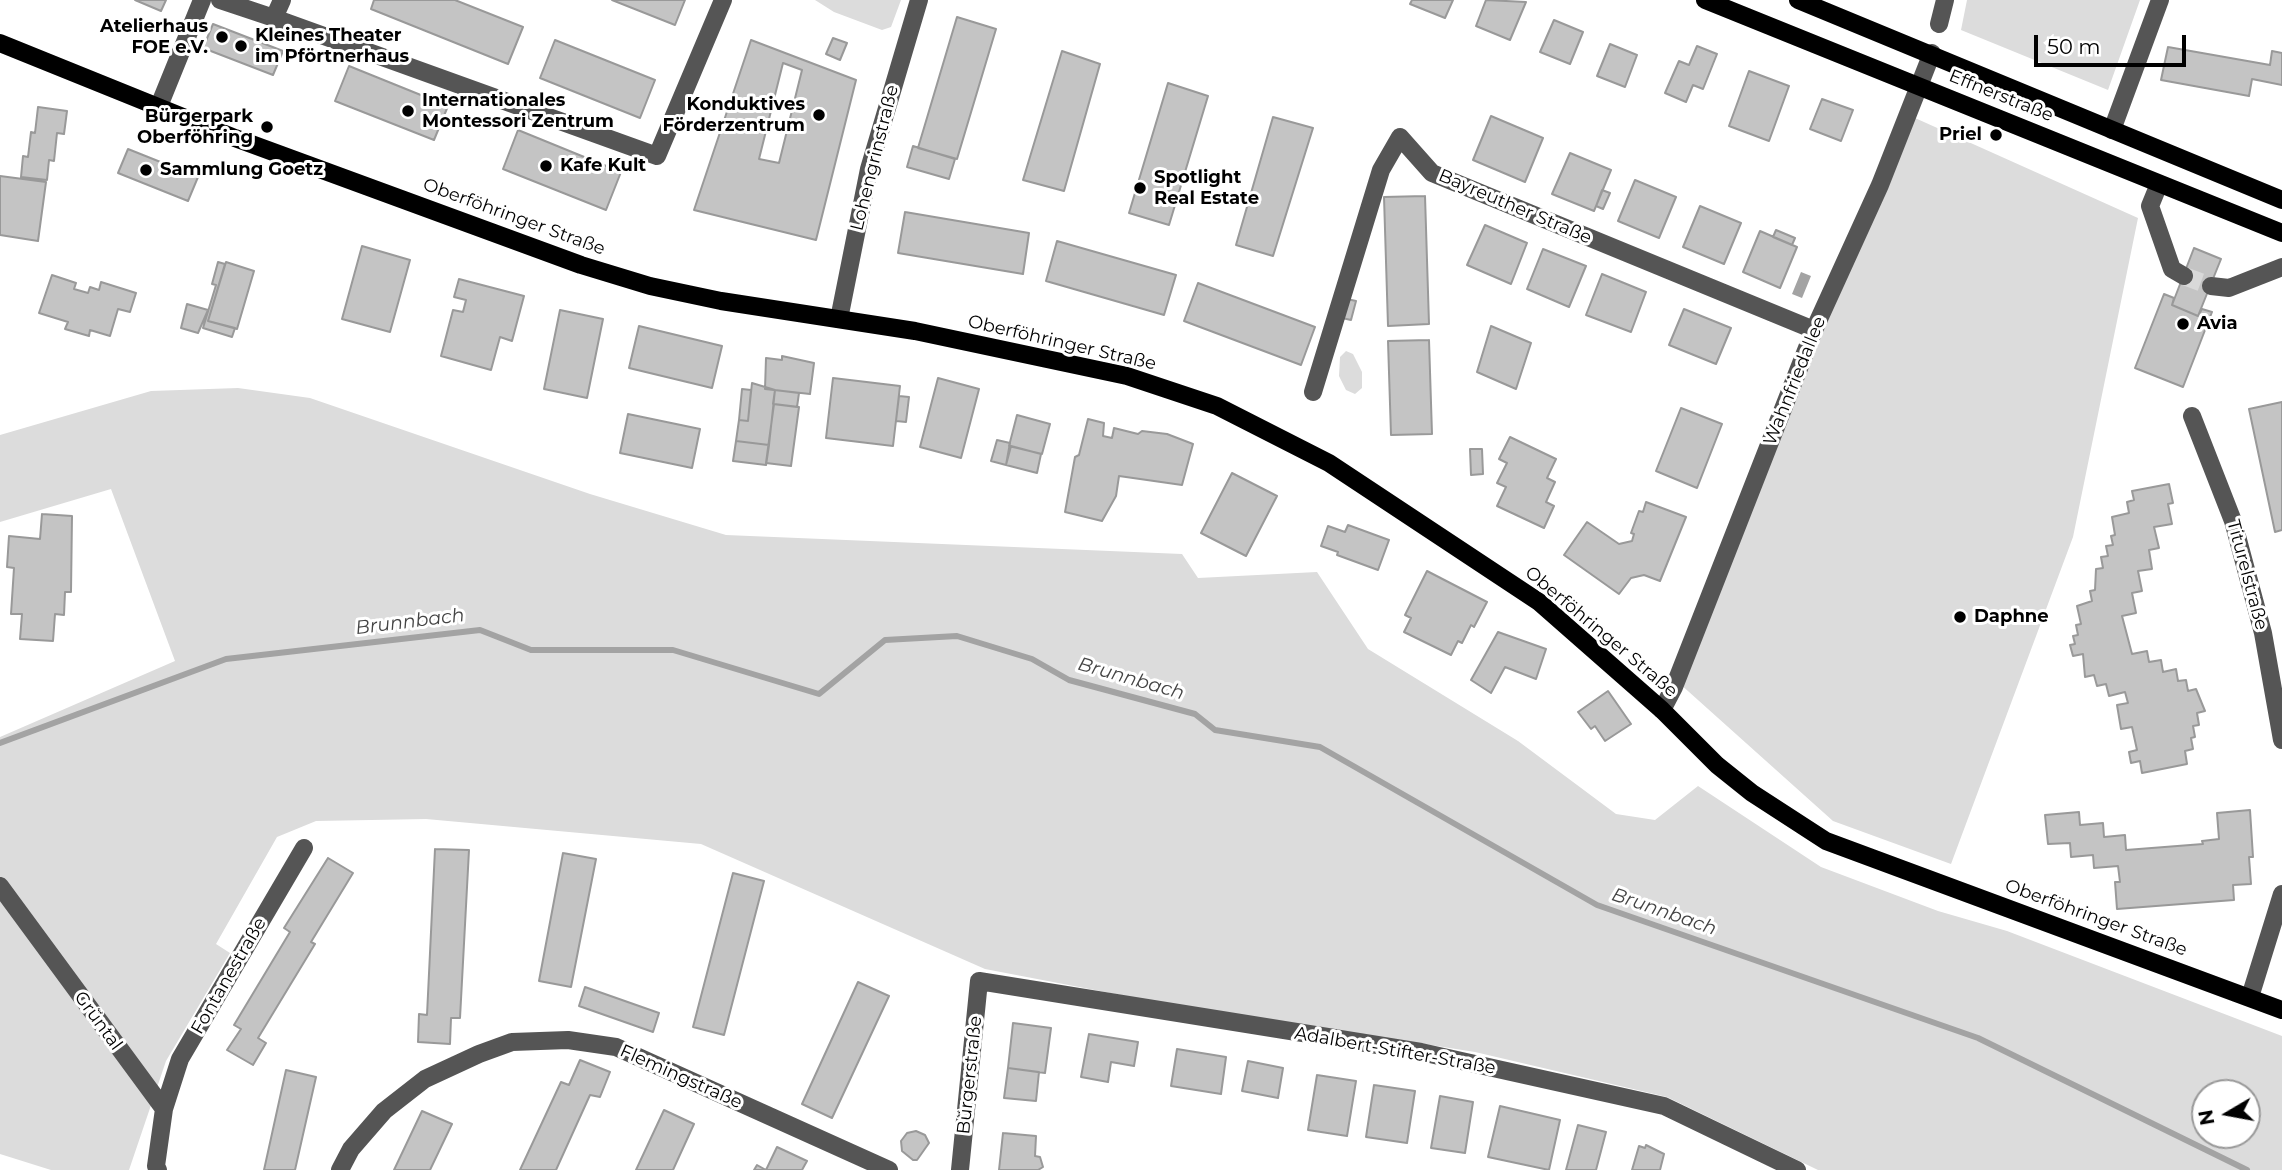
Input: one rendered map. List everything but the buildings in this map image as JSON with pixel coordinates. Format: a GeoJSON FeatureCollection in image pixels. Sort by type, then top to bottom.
{"type":"FeatureCollection","features":[{"type":"Feature","properties":{"kind":"main road","name":"Effnerstraße"},"geometry":{"type":"LineString","coordinates":[[1705,0],[2282,233]]}},
{"type":"Feature","properties":{"kind":"main road","name":"Effnerstraße"},"geometry":{"type":"LineString","coordinates":[[1798,0],[1932,53],[2112,131],[2282,200]]}},
{"type":"Feature","properties":{"kind":"main road","name":"Oberföhringer Straße"},"geometry":{"type":"LineString","coordinates":[[0,43],[235,138],[581,265],[674,292],[915,331],[1127,376],[1217,406],[1329,463],[1539,602],[1662,710],[1726,772],[1826,841],[2282,1010]]}},
{"type":"Feature","properties":{"kind":"street"},"geometry":{"type":"LineString","coordinates":[[159,106],[202,0]]}},
{"type":"Feature","properties":{"kind":"street"},"geometry":{"type":"LineString","coordinates":[[220,0],[657,156],[723,0]]}},
{"type":"Feature","properties":{"kind":"street"},"geometry":{"type":"LineString","coordinates":[[274,18],[282,0]]}},
{"type":"Feature","properties":{"kind":"street","name":"Lohengrinstraße"},"geometry":{"type":"LineString","coordinates":[[839,319],[869,169],[919,0]]}},
{"type":"Feature","properties":{"kind":"street"},"geometry":{"type":"LineString","coordinates":[[1939,24],[1945,0]]}},
{"type":"Feature","properties":{"kind":"street"},"geometry":{"type":"LineString","coordinates":[[2112,131],[2160,0]]}},
{"type":"Feature","properties":{"kind":"street","name":"Wahnfriedallee"},"geometry":{"type":"LineString","coordinates":[[1662,710],[1674,687],[1814,330],[1932,53]]}},
{"type":"Feature","properties":{"kind":"street","name":"Bayreuther Straße"},"geometry":{"type":"LineString","coordinates":[[1313,393],[1381,170],[1400,137],[1432,173],[1814,330]]}},
{"type":"Feature","properties":{"kind":"street"},"geometry":{"type":"LineString","coordinates":[[2159,184],[2150,206],[2172,269],[2183,276]]}},
{"type":"Feature","properties":{"kind":"street"},"geometry":{"type":"LineString","coordinates":[[2211,286],[2229,288],[2282,267]]}},
{"type":"Feature","properties":{"kind":"street","name":"Titurelstraße"},"geometry":{"type":"LineString","coordinates":[[2192,416],[2233,521],[2263,633],[2282,740]]}},
{"type":"Feature","properties":{"kind":"street","name":"Fontanestraße"},"geometry":{"type":"LineString","coordinates":[[164,1109],[180,1059],[304,848]]}},
{"type":"Feature","properties":{"kind":"street","name":"Grüntal"},"geometry":{"type":"LineString","coordinates":[[0,886],[164,1109]]}},
{"type":"Feature","properties":{"kind":"street"},"geometry":{"type":"LineString","coordinates":[[2250,997],[2282,894]]}},
{"type":"Feature","properties":{"kind":"street","name":"Adalbert-Stifter-Straße"},"geometry":{"type":"LineString","coordinates":[[979,981],[1421,1052],[1664,1106],[1786,1167]]}},
{"type":"Feature","properties":{"kind":"street","name":"Bürgerstraße"},"geometry":{"type":"LineString","coordinates":[[960,1170],[979,981]]}},
{"type":"Feature","properties":{"kind":"street","name":"Flemingstraße"},"geometry":{"type":"LineString","coordinates":[[340,1170],[351,1149],[384,1111],[425,1079],[512,1042],[568,1040],[616,1047],[888,1170]]}},
{"type":"Feature","properties":{"kind":"street"},"geometry":{"type":"LineString","coordinates":[[155,1169],[164,1109]]}},
{"type":"Feature","properties":{"kind":"shaded area"},"geometry":{"type":"Polygon","coordinates":[[[815,0],[901,0],[891,27],[882,30],[834,12],[815,0]]]}},
{"type":"Feature","properties":{"kind":"shaded area"},"geometry":{"type":"Polygon","coordinates":[[[1967,0],[2140,0],[2108,90],[1961,30],[1967,0]]]}},
{"type":"Feature","properties":{"kind":"shaded area"},"geometry":{"type":"Polygon","coordinates":[[[1915,118],[2138,218],[2073,537],[1951,864],[1833,821],[1679,683],[1819,333],[1915,118]]]}},
{"type":"Feature","properties":{"kind":"shaded area"},"geometry":{"type":"Polygon","coordinates":[[[1801,272],[1811,276],[1802,298],[1792,294],[1801,272]]]}},
{"type":"Feature","properties":{"kind":"shaded area"},"geometry":{"type":"Polygon","coordinates":[[[1346,351],[1353,354],[1362,372],[1362,388],[1355,394],[1346,390],[1339,376],[1340,357],[1346,351]]]}},
{"type":"Feature","properties":{"kind":"shaded area"},"geometry":{"type":"Polygon","coordinates":[[[238,388],[310,398],[590,494],[726,535],[1182,554],[1198,578],[1317,572],[1368,649],[1518,741],[1616,814],[1655,820],[1698,786],[1821,867],[1938,911],[2007,931],[2282,1036],[2282,1170],[1818,1170],[1667,1097],[1475,1052],[1152,1001],[985,969],[701,844],[426,819],[316,821],[277,837],[216,944],[230,953],[166,1061],[129,1170],[51,1170],[0,1154],[0,737],[175,661],[111,489],[0,522],[0,435],[151,391],[238,388]]]}},
{"type":"Feature","properties":{"kind":"waterway","name":"Brunnbach"},"geometry":{"type":"LineString","coordinates":[[0,743],[226,659],[480,630],[531,650],[673,650],[819,694],[885,640],[957,636],[1032,659],[1069,680],[1195,714],[1215,730],[1320,747],[1597,905],[1978,1038],[2247,1170]]}},
{"type":"Feature","properties":{"kind":"tunnel"},"geometry":{"type":"LineString","coordinates":[[2184,276],[2211,286]]}},
{"type":"Feature","properties":{"kind":"place","name":"Atelierhaus FOE e.V."},"geometry":{"type":"Point","coordinates":[222,37]}},
{"type":"Feature","properties":{"kind":"place","name":"Kleines Theater im Pförtnerhaus"},"geometry":{"type":"Point","coordinates":[241,46]}},
{"type":"Feature","properties":{"kind":"place","name":"Internationales Montessori Zentrum"},"geometry":{"type":"Point","coordinates":[408,111]}},
{"type":"Feature","properties":{"kind":"place","name":"Konduktives Förderzentrum"},"geometry":{"type":"Point","coordinates":[819,115]}},
{"type":"Feature","properties":{"kind":"place","name":"Bürgerpark Oberföhring"},"geometry":{"type":"Point","coordinates":[267,127]}},
{"type":"Feature","properties":{"kind":"place","name":"Priel"},"geometry":{"type":"Point","coordinates":[1996,135]}},
{"type":"Feature","properties":{"kind":"place","name":"Kafe Kult"},"geometry":{"type":"Point","coordinates":[546,166]}},
{"type":"Feature","properties":{"kind":"place","name":"Sammlung Goetz"},"geometry":{"type":"Point","coordinates":[146,170]}},
{"type":"Feature","properties":{"kind":"place","name":"Spotlight Real Estate"},"geometry":{"type":"Point","coordinates":[1140,188]}},
{"type":"Feature","properties":{"kind":"place","name":"Avia"},"geometry":{"type":"Point","coordinates":[2183,324]}},
{"type":"Feature","properties":{"kind":"place","name":"Daphne"},"geometry":{"type":"Point","coordinates":[1960,617]}}]}
